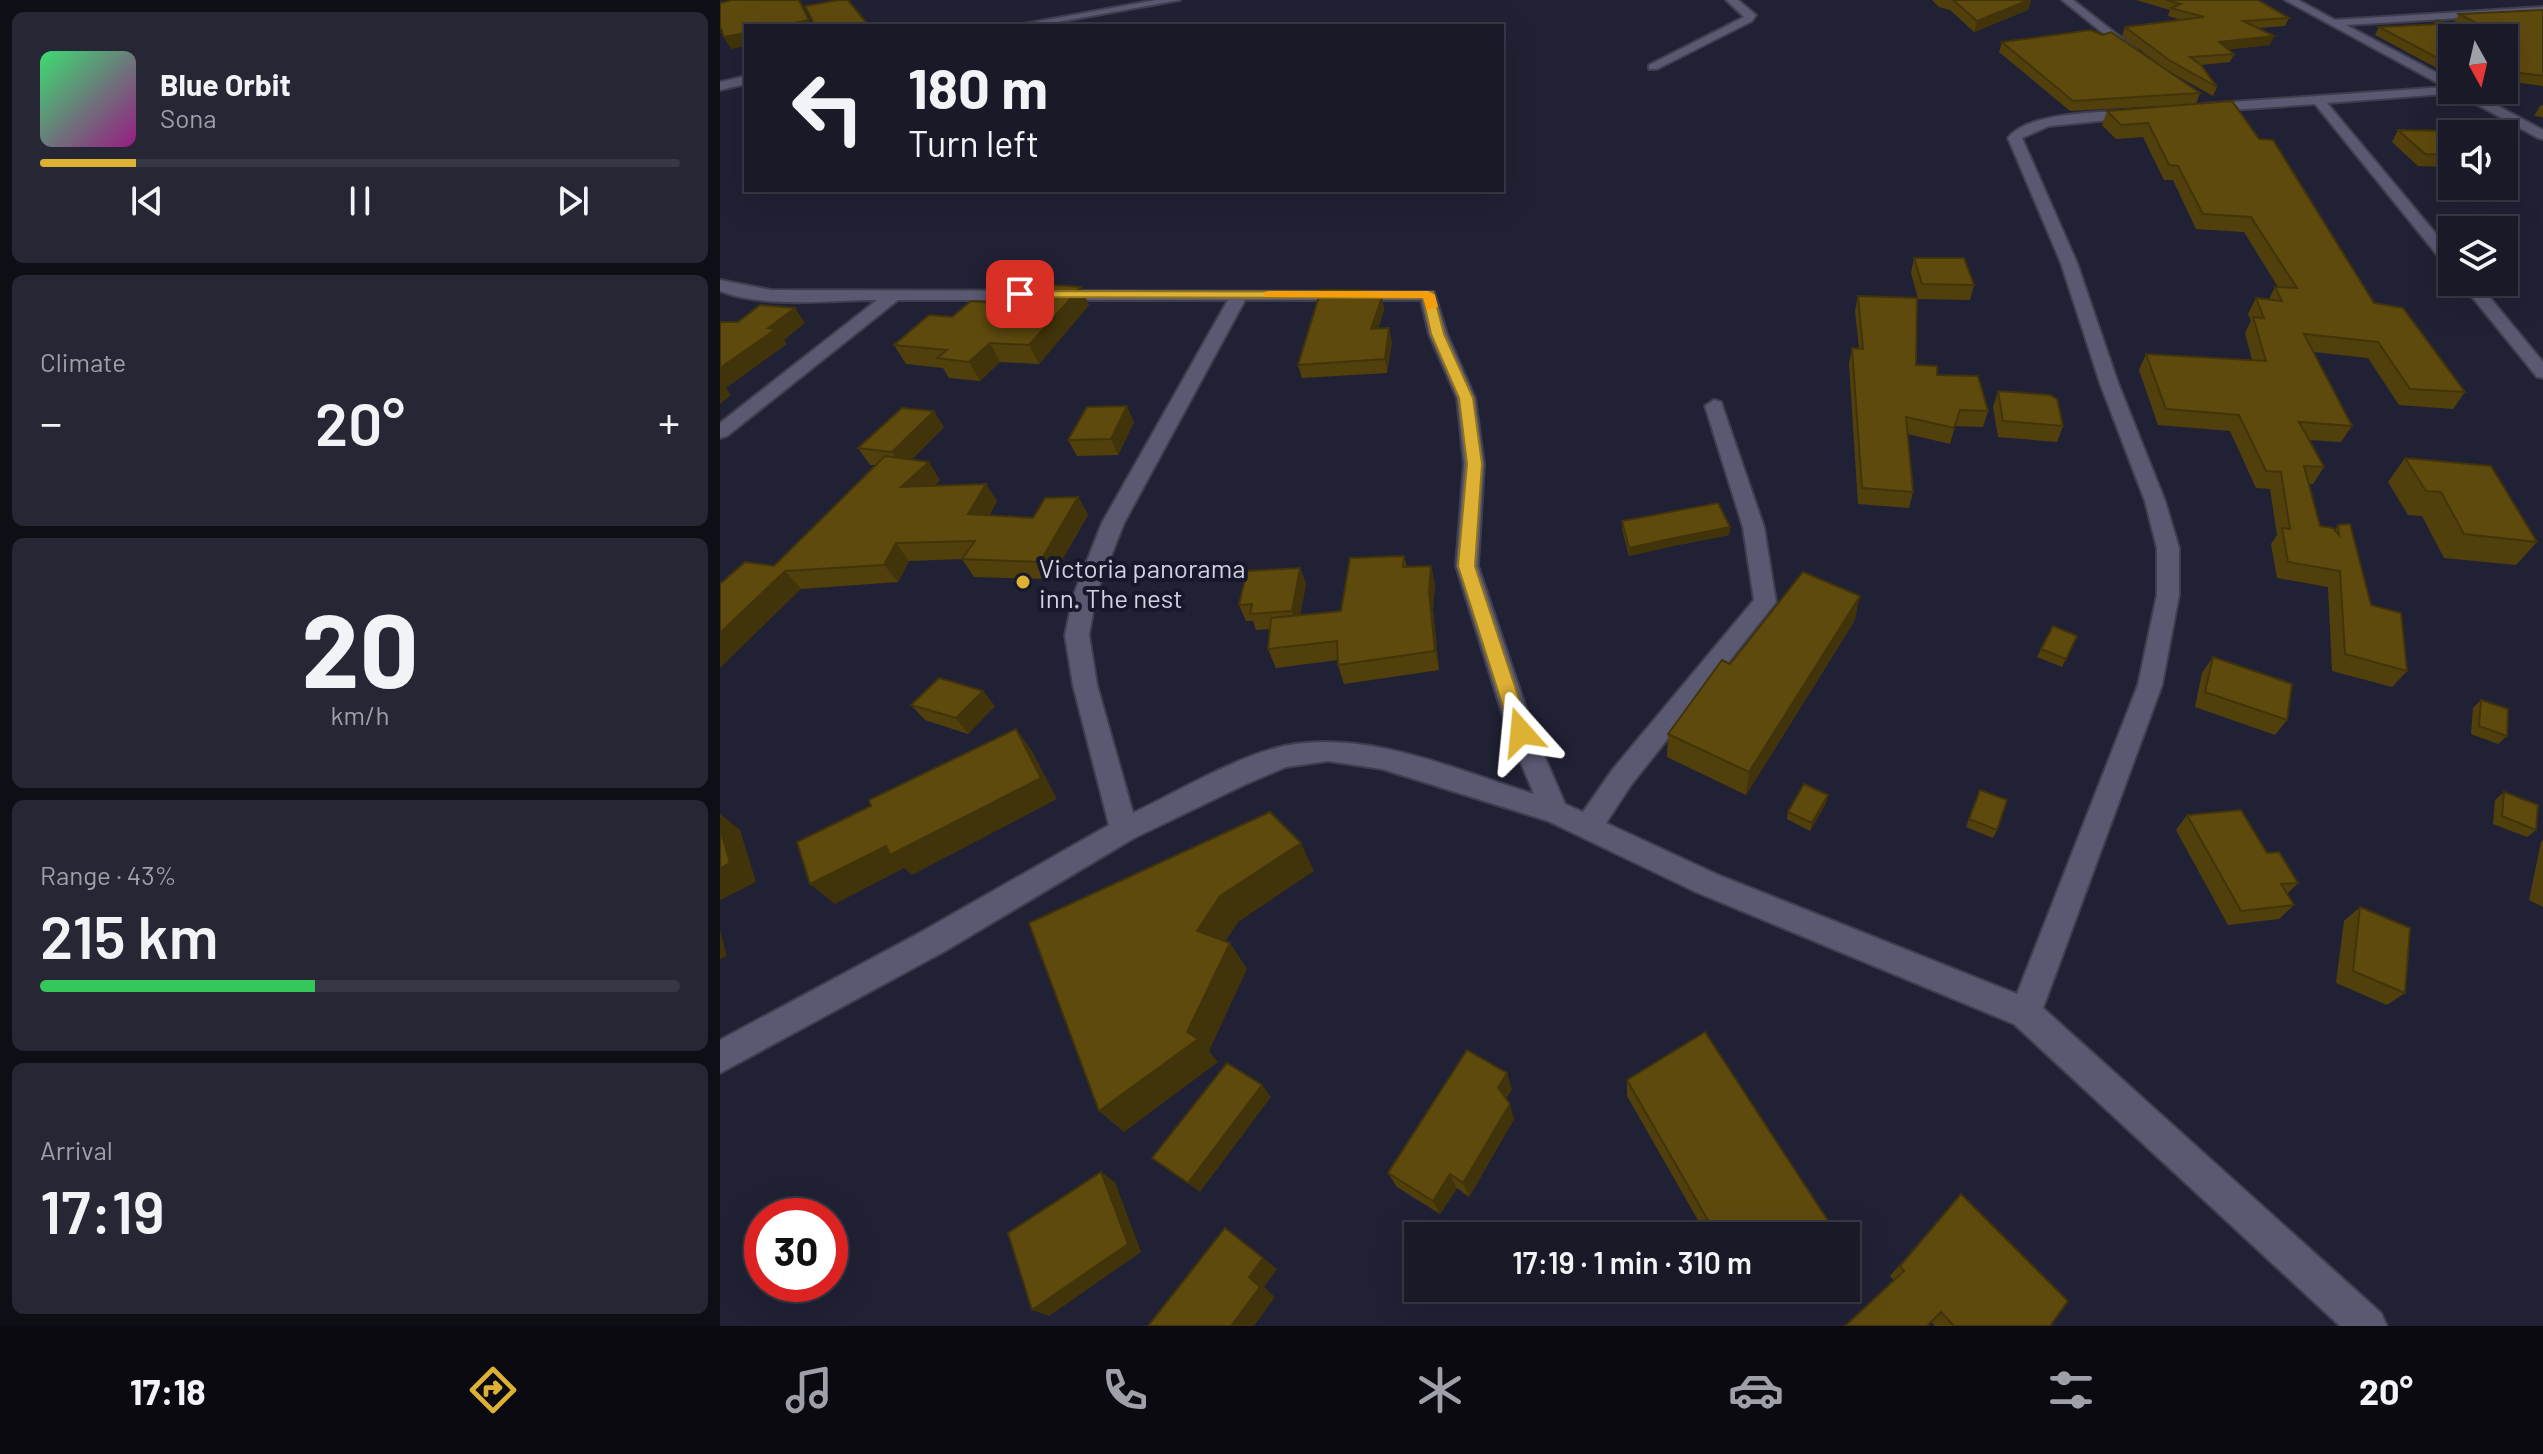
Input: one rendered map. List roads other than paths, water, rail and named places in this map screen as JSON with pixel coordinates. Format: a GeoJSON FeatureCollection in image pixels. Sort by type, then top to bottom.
{"type":"FeatureCollection","features":[{"type":"Feature","properties":{"kind":"street"},"geometry":{"type":"LineString","coordinates":[[1029,24],[1175,0]]}},
{"type":"Feature","properties":{"kind":"street"},"geometry":{"type":"LineString","coordinates":[[1653,67],[1748,19],[1751,15],[1731,0]]}},
{"type":"Feature","properties":{"kind":"street"},"geometry":{"type":"LineString","coordinates":[[2067,0],[2147,63]]}},
{"type":"Feature","properties":{"kind":"street"},"geometry":{"type":"LineString","coordinates":[[2290,0],[2438,79]]}},
{"type":"Feature","properties":{"kind":"street"},"geometry":{"type":"LineString","coordinates":[[1744,10],[1759,1]]}},
{"type":"Feature","properties":{"kind":"street"},"geometry":{"type":"LineString","coordinates":[[2334,23],[2420,15],[2543,10]]}},
{"type":"Feature","properties":{"kind":"street"},"geometry":{"type":"LineString","coordinates":[[2420,15],[2442,24]]}},
{"type":"Feature","properties":{"kind":"street"},"geometry":{"type":"LineString","coordinates":[[720,86],[744,80]]}},
{"type":"Feature","properties":{"kind":"street"},"geometry":{"type":"LineString","coordinates":[[2194,104],[2219,107],[2438,91]]}},
{"type":"Feature","properties":{"kind":"street"},"geometry":{"type":"LineString","coordinates":[[2319,101],[2438,246]]}},
{"type":"Feature","properties":{"kind":"street"},"geometry":{"type":"LineString","coordinates":[[2484,104],[2543,135]]}},
{"type":"Feature","properties":{"kind":"street"},"geometry":{"type":"LineString","coordinates":[[2025,1013],[2150,685],[2168,595],[2168,548],[2155,501],[2109,383],[2069,263],[2015,138],[2020,131],[2048,122],[2158,112]]}},
{"type":"Feature","properties":{"kind":"street"},"geometry":{"type":"LineString","coordinates":[[720,285],[736,291],[771,295],[1428,295],[1438,334],[1466,398],[1474,464],[1467,566],[1521,732],[1555,812]]}},
{"type":"Feature","properties":{"kind":"street"},"geometry":{"type":"LineString","coordinates":[[720,432],[894,295]]}},
{"type":"Feature","properties":{"kind":"street"},"geometry":{"type":"LineString","coordinates":[[1124,830],[1085,685],[1077,635],[1082,608],[1113,523],[1239,295]]}},
{"type":"Feature","properties":{"kind":"street"},"geometry":{"type":"LineString","coordinates":[[2480,296],[2543,373]]}},
{"type":"Feature","properties":{"kind":"street"},"geometry":{"type":"LineString","coordinates":[[1588,827],[1622,777],[1765,602],[1763,562],[1757,537],[1714,406]]}},
{"type":"Feature","properties":{"kind":"street"},"geometry":{"type":"LineString","coordinates":[[720,1057],[934,941],[1124,830],[1283,757],[1328,751],[1382,758],[1555,812],[1706,883],[2025,1013],[2368,1326]]}},
{"type":"Feature","properties":{"kind":"place","name":"Victoria panorama inn. The nest"},"geometry":{"type":"Point","coordinates":[1023,582]}}]}
